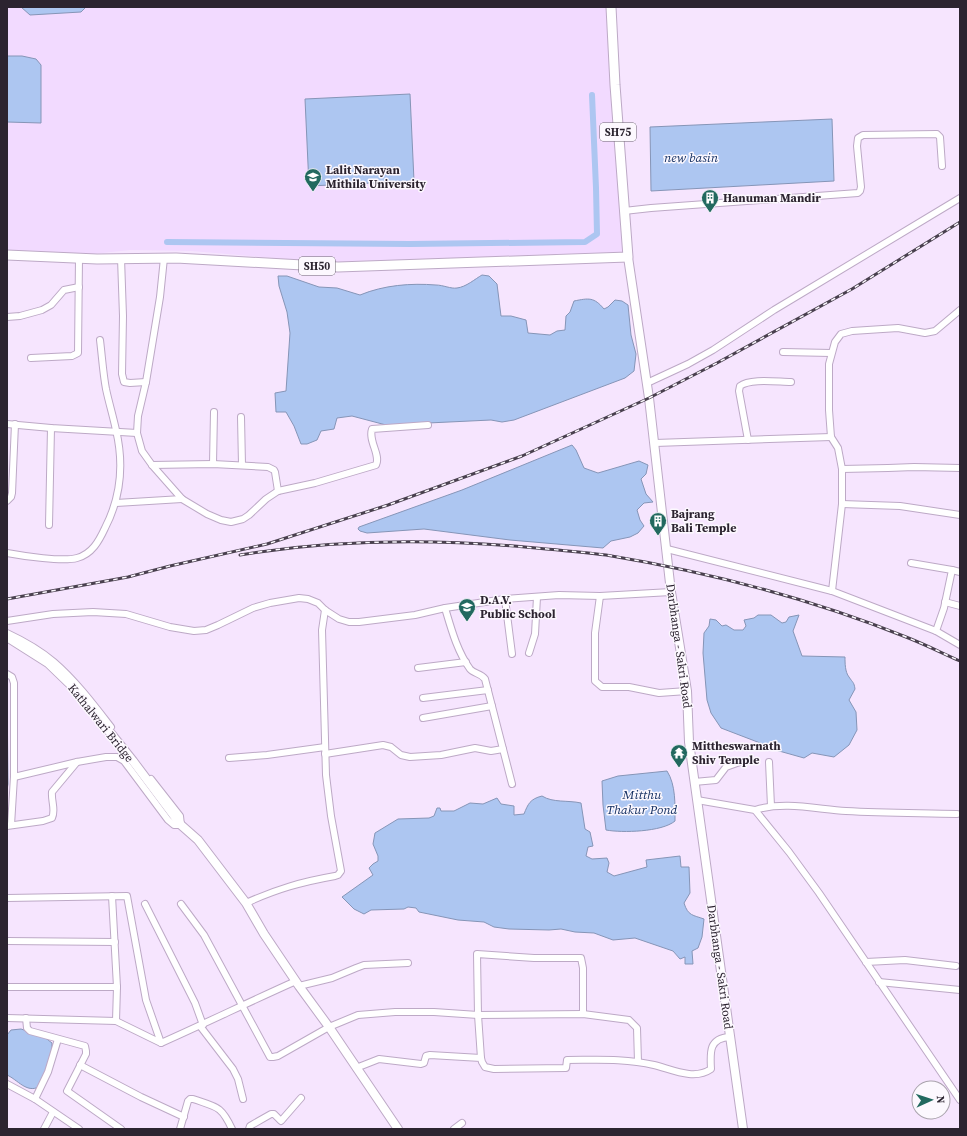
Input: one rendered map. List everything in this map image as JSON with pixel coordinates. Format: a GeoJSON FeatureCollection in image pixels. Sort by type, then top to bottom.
{"type":"FeatureCollection","features":[{"type":"Feature","properties":{"kind":"main road","name":"SH75"},"geometry":{"type":"LineString","coordinates":[[611,7],[615,84],[628,257]]}},
{"type":"Feature","properties":{"kind":"main road","name":"SH50"},"geometry":{"type":"LineString","coordinates":[[7,255],[79,258],[164,258],[338,267],[628,257]]}},
{"type":"Feature","properties":{"kind":"main road","name":"Darbhanga - Sakri Road"},"geometry":{"type":"LineString","coordinates":[[628,257],[655,443],[671,592],[687,691],[689,742],[694,782],[743,1129]]}},
{"type":"Feature","properties":{"kind":"main road","name":"Kathalwari Bridge"},"geometry":{"type":"LineString","coordinates":[[7,637],[48,663],[76,690],[133,761],[181,825],[198,840],[246,903],[264,934],[329,1026],[398,1129]]}},
{"type":"Feature","properties":{"kind":"street"},"geometry":{"type":"LineString","coordinates":[[624,211],[658,207],[858,193],[861,189],[857,146],[860,136],[866,134],[937,134],[940,137],[942,166]]}},
{"type":"Feature","properties":{"kind":"street"},"geometry":{"type":"LineString","coordinates":[[647,383],[707,354],[774,310],[960,198]]}},
{"type":"Feature","properties":{"kind":"street"},"geometry":{"type":"LineString","coordinates":[[31,358],[72,356],[78,353],[79,258]]}},
{"type":"Feature","properties":{"kind":"street"},"geometry":{"type":"LineString","coordinates":[[121,258],[123,316],[122,374],[124,382],[146,382]]}},
{"type":"Feature","properties":{"kind":"street"},"geometry":{"type":"LineString","coordinates":[[164,258],[160,297],[146,382],[138,416],[137,433],[142,451],[152,465],[182,499],[207,514],[221,520],[231,522],[243,519],[272,494],[278,491],[315,483],[376,465],[377,461],[371,433],[374,428],[428,425]]}},
{"type":"Feature","properties":{"kind":"street"},"geometry":{"type":"LineString","coordinates":[[7,317],[20,316],[42,310],[51,305],[64,290],[79,287]]}},
{"type":"Feature","properties":{"kind":"street"},"geometry":{"type":"LineString","coordinates":[[832,591],[842,504],[842,469],[838,448],[831,437],[828,369],[829,359],[838,337],[848,331],[898,328],[925,333],[931,332],[935,331],[960,310]]}},
{"type":"Feature","properties":{"kind":"street"},"geometry":{"type":"LineString","coordinates":[[7,554],[76,559],[90,551],[100,540],[116,503],[120,482],[121,460],[117,432],[106,390],[100,340]]}},
{"type":"Feature","properties":{"kind":"street"},"geometry":{"type":"LineString","coordinates":[[783,352],[831,353]]}},
{"type":"Feature","properties":{"kind":"street"},"geometry":{"type":"LineString","coordinates":[[748,440],[739,391],[740,386],[745,383],[756,382],[791,382]]}},
{"type":"Feature","properties":{"kind":"street"},"geometry":{"type":"LineString","coordinates":[[213,464],[214,412]]}},
{"type":"Feature","properties":{"kind":"street"},"geometry":{"type":"LineString","coordinates":[[241,417],[242,465]]}},
{"type":"Feature","properties":{"kind":"street"},"geometry":{"type":"LineString","coordinates":[[7,424],[137,433]]}},
{"type":"Feature","properties":{"kind":"street"},"geometry":{"type":"LineString","coordinates":[[7,501],[10,499],[12,493],[15,424]]}},
{"type":"Feature","properties":{"kind":"street"},"geometry":{"type":"LineString","coordinates":[[49,525],[51,428]]}},
{"type":"Feature","properties":{"kind":"street"},"geometry":{"type":"LineString","coordinates":[[655,443],[831,437]]}},
{"type":"Feature","properties":{"kind":"street"},"geometry":{"type":"LineString","coordinates":[[152,465],[213,464],[268,467],[274,470],[278,491]]}},
{"type":"Feature","properties":{"kind":"street"},"geometry":{"type":"LineString","coordinates":[[842,469],[914,466],[960,468]]}},
{"type":"Feature","properties":{"kind":"street"},"geometry":{"type":"LineString","coordinates":[[116,503],[182,499]]}},
{"type":"Feature","properties":{"kind":"street"},"geometry":{"type":"LineString","coordinates":[[842,504],[900,506],[960,515]]}},
{"type":"Feature","properties":{"kind":"street"},"geometry":{"type":"LineString","coordinates":[[666,549],[832,591],[936,631],[960,645]]}},
{"type":"Feature","properties":{"kind":"street"},"geometry":{"type":"LineString","coordinates":[[911,563],[960,572]]}},
{"type":"Feature","properties":{"kind":"street"},"geometry":{"type":"LineString","coordinates":[[936,631],[945,602],[952,570]]}},
{"type":"Feature","properties":{"kind":"street"},"geometry":{"type":"LineString","coordinates":[[7,621],[53,614],[93,612],[126,614],[170,627],[194,631],[212,627],[253,608],[291,599],[308,598],[339,619],[349,622],[359,622],[415,615],[444,608],[505,599],[559,595],[600,596],[671,592]]}},
{"type":"Feature","properties":{"kind":"street"},"geometry":{"type":"LineString","coordinates":[[600,596],[595,633],[595,682],[602,687],[629,687],[659,693],[687,691]]}},
{"type":"Feature","properties":{"kind":"street"},"geometry":{"type":"LineString","coordinates":[[529,653],[535,634],[537,597]]}},
{"type":"Feature","properties":{"kind":"street"},"geometry":{"type":"LineString","coordinates":[[505,599],[512,654]]}},
{"type":"Feature","properties":{"kind":"street"},"geometry":{"type":"LineString","coordinates":[[945,602],[960,606]]}},
{"type":"Feature","properties":{"kind":"street"},"geometry":{"type":"LineString","coordinates":[[444,608],[453,636],[466,662],[472,671],[483,676],[512,784]]}},
{"type":"Feature","properties":{"kind":"street"},"geometry":{"type":"LineString","coordinates":[[246,903],[272,891],[310,880],[335,876],[340,873],[341,868],[330,809],[326,775],[322,630],[325,610]]}},
{"type":"Feature","properties":{"kind":"street"},"geometry":{"type":"LineString","coordinates":[[7,633],[54,662],[86,696],[180,816],[181,825],[174,825],[168,820],[121,758],[114,757],[77,762],[14,777]]}},
{"type":"Feature","properties":{"kind":"street"},"geometry":{"type":"LineString","coordinates":[[418,668],[466,662]]}},
{"type":"Feature","properties":{"kind":"street"},"geometry":{"type":"LineString","coordinates":[[7,674],[12,677],[14,682],[14,777],[9,825],[43,821],[52,818],[54,812],[51,797],[52,792],[77,762]]}},
{"type":"Feature","properties":{"kind":"street"},"geometry":{"type":"LineString","coordinates":[[424,698],[488,690]]}},
{"type":"Feature","properties":{"kind":"street"},"geometry":{"type":"LineString","coordinates":[[423,718],[492,706]]}},
{"type":"Feature","properties":{"kind":"street"},"geometry":{"type":"LineString","coordinates":[[325,754],[383,745],[391,747],[401,755],[410,757],[441,755],[475,748],[491,751],[503,749]]}},
{"type":"Feature","properties":{"kind":"street"},"geometry":{"type":"LineString","coordinates":[[228,758],[325,747]]}},
{"type":"Feature","properties":{"kind":"street"},"geometry":{"type":"LineString","coordinates":[[694,782],[716,780],[726,767],[740,762]]}},
{"type":"Feature","properties":{"kind":"street"},"geometry":{"type":"LineString","coordinates":[[769,762],[771,806]]}},
{"type":"Feature","properties":{"kind":"street"},"geometry":{"type":"LineString","coordinates":[[697,800],[755,810],[771,806],[785,806],[887,813],[957,814]]}},
{"type":"Feature","properties":{"kind":"street"},"geometry":{"type":"LineString","coordinates":[[755,810],[789,852],[814,887],[960,1100]]}},
{"type":"Feature","properties":{"kind":"street"},"geometry":{"type":"LineString","coordinates":[[112,896],[117,986],[116,1021]]}},
{"type":"Feature","properties":{"kind":"street"},"geometry":{"type":"LineString","coordinates":[[7,898],[127,896],[146,1000],[161,1043]]}},
{"type":"Feature","properties":{"kind":"street"},"geometry":{"type":"LineString","coordinates":[[146,904],[195,1003],[201,1025],[236,1074],[243,1099]]}},
{"type":"Feature","properties":{"kind":"street"},"geometry":{"type":"LineString","coordinates":[[182,904],[204,935],[243,1004],[270,1057],[297,1046],[329,1026],[358,1015],[395,1012],[434,1012],[478,1016],[583,1014],[629,1020],[637,1028],[638,1062]]}},
{"type":"Feature","properties":{"kind":"street"},"geometry":{"type":"LineString","coordinates":[[7,941],[115,942]]}},
{"type":"Feature","properties":{"kind":"street"},"geometry":{"type":"LineString","coordinates":[[583,1014],[583,968],[581,958],[534,958],[477,954],[478,1016],[481,1058],[485,1067],[494,1069],[566,1068],[566,1060],[624,1060],[652,1064],[684,1073],[705,1073],[711,1069],[710,1052],[716,1041],[730,1037]]}},
{"type":"Feature","properties":{"kind":"street"},"geometry":{"type":"LineString","coordinates":[[866,962],[905,960],[956,966]]}},
{"type":"Feature","properties":{"kind":"street"},"geometry":{"type":"LineString","coordinates":[[161,1043],[243,1004],[298,984],[332,978],[364,966],[408,963]]}},
{"type":"Feature","properties":{"kind":"street"},"geometry":{"type":"LineString","coordinates":[[879,982],[960,990]]}},
{"type":"Feature","properties":{"kind":"street"},"geometry":{"type":"LineString","coordinates":[[7,986],[117,986]]}},
{"type":"Feature","properties":{"kind":"street"},"geometry":{"type":"LineString","coordinates":[[7,1018],[116,1021],[161,1043]]}},
{"type":"Feature","properties":{"kind":"street"},"geometry":{"type":"LineString","coordinates":[[26,1018],[27,1028],[30,1031],[85,1046],[86,1054],[67,1091],[121,1129]]}},
{"type":"Feature","properties":{"kind":"street"},"geometry":{"type":"LineString","coordinates":[[35,1098],[48,1072],[58,1039]]}},
{"type":"Feature","properties":{"kind":"street"},"geometry":{"type":"LineString","coordinates":[[356,1068],[380,1059],[419,1065],[424,1063],[426,1056],[428,1055],[481,1058]]}},
{"type":"Feature","properties":{"kind":"street"},"geometry":{"type":"LineString","coordinates":[[80,1065],[184,1118]]}},
{"type":"Feature","properties":{"kind":"street"},"geometry":{"type":"LineString","coordinates":[[7,1084],[35,1098],[53,1112],[80,1129]]}},
{"type":"Feature","properties":{"kind":"street"},"geometry":{"type":"LineString","coordinates":[[249,1129],[250,1126],[271,1114],[275,1115],[281,1121],[301,1098]]}},
{"type":"Feature","properties":{"kind":"street"},"geometry":{"type":"LineString","coordinates":[[180,1129],[189,1100],[193,1099],[221,1110],[232,1129]]}},
{"type":"Feature","properties":{"kind":"street"},"geometry":{"type":"LineString","coordinates":[[44,1129],[53,1112]]}},
{"type":"Feature","properties":{"kind":"street"},"geometry":{"type":"LineString","coordinates":[[454,1129],[462,1123]]}},
{"type":"Feature","properties":{"kind":"shaded area","name":"Lalit Narayan Mithila University"},"geometry":{"type":"Polygon","coordinates":[[[7,7],[606,7],[613,133],[624,251],[619,253],[335,263],[191,251],[130,250],[92,254],[7,252],[7,7]]]}},
{"type":"Feature","properties":{"kind":"water"},"geometry":{"type":"Polygon","coordinates":[[[21,7],[86,7],[81,12],[30,15],[21,7]]]}},
{"type":"Feature","properties":{"kind":"water"},"geometry":{"type":"Polygon","coordinates":[[[7,56],[22,56],[36,59],[41,65],[41,123],[7,122],[7,56]]]}},
{"type":"Feature","properties":{"kind":"water"},"geometry":{"type":"Polygon","coordinates":[[[410,94],[414,181],[309,186],[305,99],[410,94]]]}},
{"type":"Feature","properties":{"kind":"water","name":"new basin"},"geometry":{"type":"Polygon","coordinates":[[[832,119],[834,181],[651,191],[650,127],[832,119]]]}},
{"type":"Feature","properties":{"kind":"water"},"geometry":{"type":"Polygon","coordinates":[[[482,275],[489,276],[497,284],[501,316],[511,316],[526,320],[528,333],[550,335],[557,331],[565,330],[566,316],[570,312],[574,301],[591,299],[597,302],[604,309],[615,300],[622,301],[628,305],[631,335],[636,354],[634,371],[625,378],[514,420],[502,422],[491,420],[386,425],[352,416],[337,418],[334,429],[321,431],[317,440],[307,444],[301,444],[294,426],[286,412],[276,412],[275,393],[286,391],[290,333],[287,312],[279,286],[278,276],[287,276],[319,287],[337,288],[360,295],[378,289],[407,285],[427,284],[457,288],[467,285],[482,275]]]}},
{"type":"Feature","properties":{"kind":"water"},"geometry":{"type":"Polygon","coordinates":[[[572,445],[576,450],[584,468],[598,473],[639,461],[648,465],[646,474],[641,479],[646,494],[653,502],[644,503],[637,510],[640,520],[644,526],[638,533],[630,537],[611,541],[603,548],[510,540],[424,529],[367,533],[358,529],[359,527],[462,490],[572,445]]]}},
{"type":"Feature","properties":{"kind":"water"},"geometry":{"type":"Polygon","coordinates":[[[758,615],[771,615],[782,623],[786,622],[789,617],[799,615],[793,631],[802,656],[845,657],[847,673],[854,684],[855,689],[849,700],[856,712],[857,730],[849,745],[834,757],[812,753],[804,758],[772,749],[768,746],[721,728],[711,713],[707,700],[703,653],[704,633],[709,626],[710,619],[716,620],[722,626],[726,625],[734,630],[743,630],[746,626],[744,620],[754,618],[758,615]]]}},
{"type":"Feature","properties":{"kind":"water"},"geometry":{"type":"Polygon","coordinates":[[[7,684],[8,784],[7,790],[7,684]]]}},
{"type":"Feature","properties":{"kind":"water","name":"Mitthu Thakur Pond"},"geometry":{"type":"Polygon","coordinates":[[[667,771],[672,782],[675,802],[675,821],[669,825],[642,831],[606,830],[602,781],[618,776],[667,771]]]}},
{"type":"Feature","properties":{"kind":"water"},"geometry":{"type":"Polygon","coordinates":[[[542,796],[551,800],[581,803],[585,829],[590,832],[593,846],[588,847],[586,856],[592,859],[607,858],[609,863],[607,872],[614,876],[647,867],[646,860],[680,856],[681,867],[689,867],[690,893],[684,903],[689,913],[704,919],[702,937],[698,948],[692,951],[693,964],[685,964],[685,957],[680,959],[673,951],[635,938],[613,940],[594,933],[575,932],[561,929],[509,929],[494,927],[484,922],[458,920],[419,912],[416,908],[408,907],[404,909],[371,910],[364,914],[354,909],[342,897],[373,875],[369,868],[378,861],[378,856],[373,844],[375,833],[398,819],[429,818],[434,816],[437,808],[440,808],[441,811],[454,811],[470,803],[483,804],[497,798],[501,804],[514,806],[514,815],[524,814],[530,802],[542,796]]]}},
{"type":"Feature","properties":{"kind":"water"},"geometry":{"type":"Polygon","coordinates":[[[21,1029],[43,1036],[52,1043],[50,1060],[39,1087],[26,1087],[7,1075],[7,1035],[11,1030],[21,1029]]]}},
{"type":"Feature","properties":{"kind":"waterway"},"geometry":{"type":"LineString","coordinates":[[167,242],[410,244],[585,242],[597,234],[592,95]]}},
{"type":"Feature","properties":{"kind":"railway"},"geometry":{"type":"LineString","coordinates":[[7,599],[128,577],[267,544],[388,505],[522,456],[649,398],[717,363],[852,289],[960,222]]}},
{"type":"Feature","properties":{"kind":"railway"},"geometry":{"type":"LineString","coordinates":[[240,555],[308,546],[377,542],[445,542],[514,546],[606,555],[720,578],[795,598],[869,623],[913,640],[960,661]]}},
{"type":"Feature","properties":{"kind":"place","name":"Lalit Narayan Mithila University"},"geometry":{"type":"Point","coordinates":[313,192]}},
{"type":"Feature","properties":{"kind":"place","name":"Hanuman Mandir"},"geometry":{"type":"Point","coordinates":[710,213]}},
{"type":"Feature","properties":{"kind":"place","name":"Bajrang Bali Temple"},"geometry":{"type":"Point","coordinates":[658,536]}},
{"type":"Feature","properties":{"kind":"place","name":"D.A.V. Public School"},"geometry":{"type":"Point","coordinates":[467,622]}},
{"type":"Feature","properties":{"kind":"place","name":"Mittheswarnath Shiv Temple"},"geometry":{"type":"Point","coordinates":[679,768]}}]}
